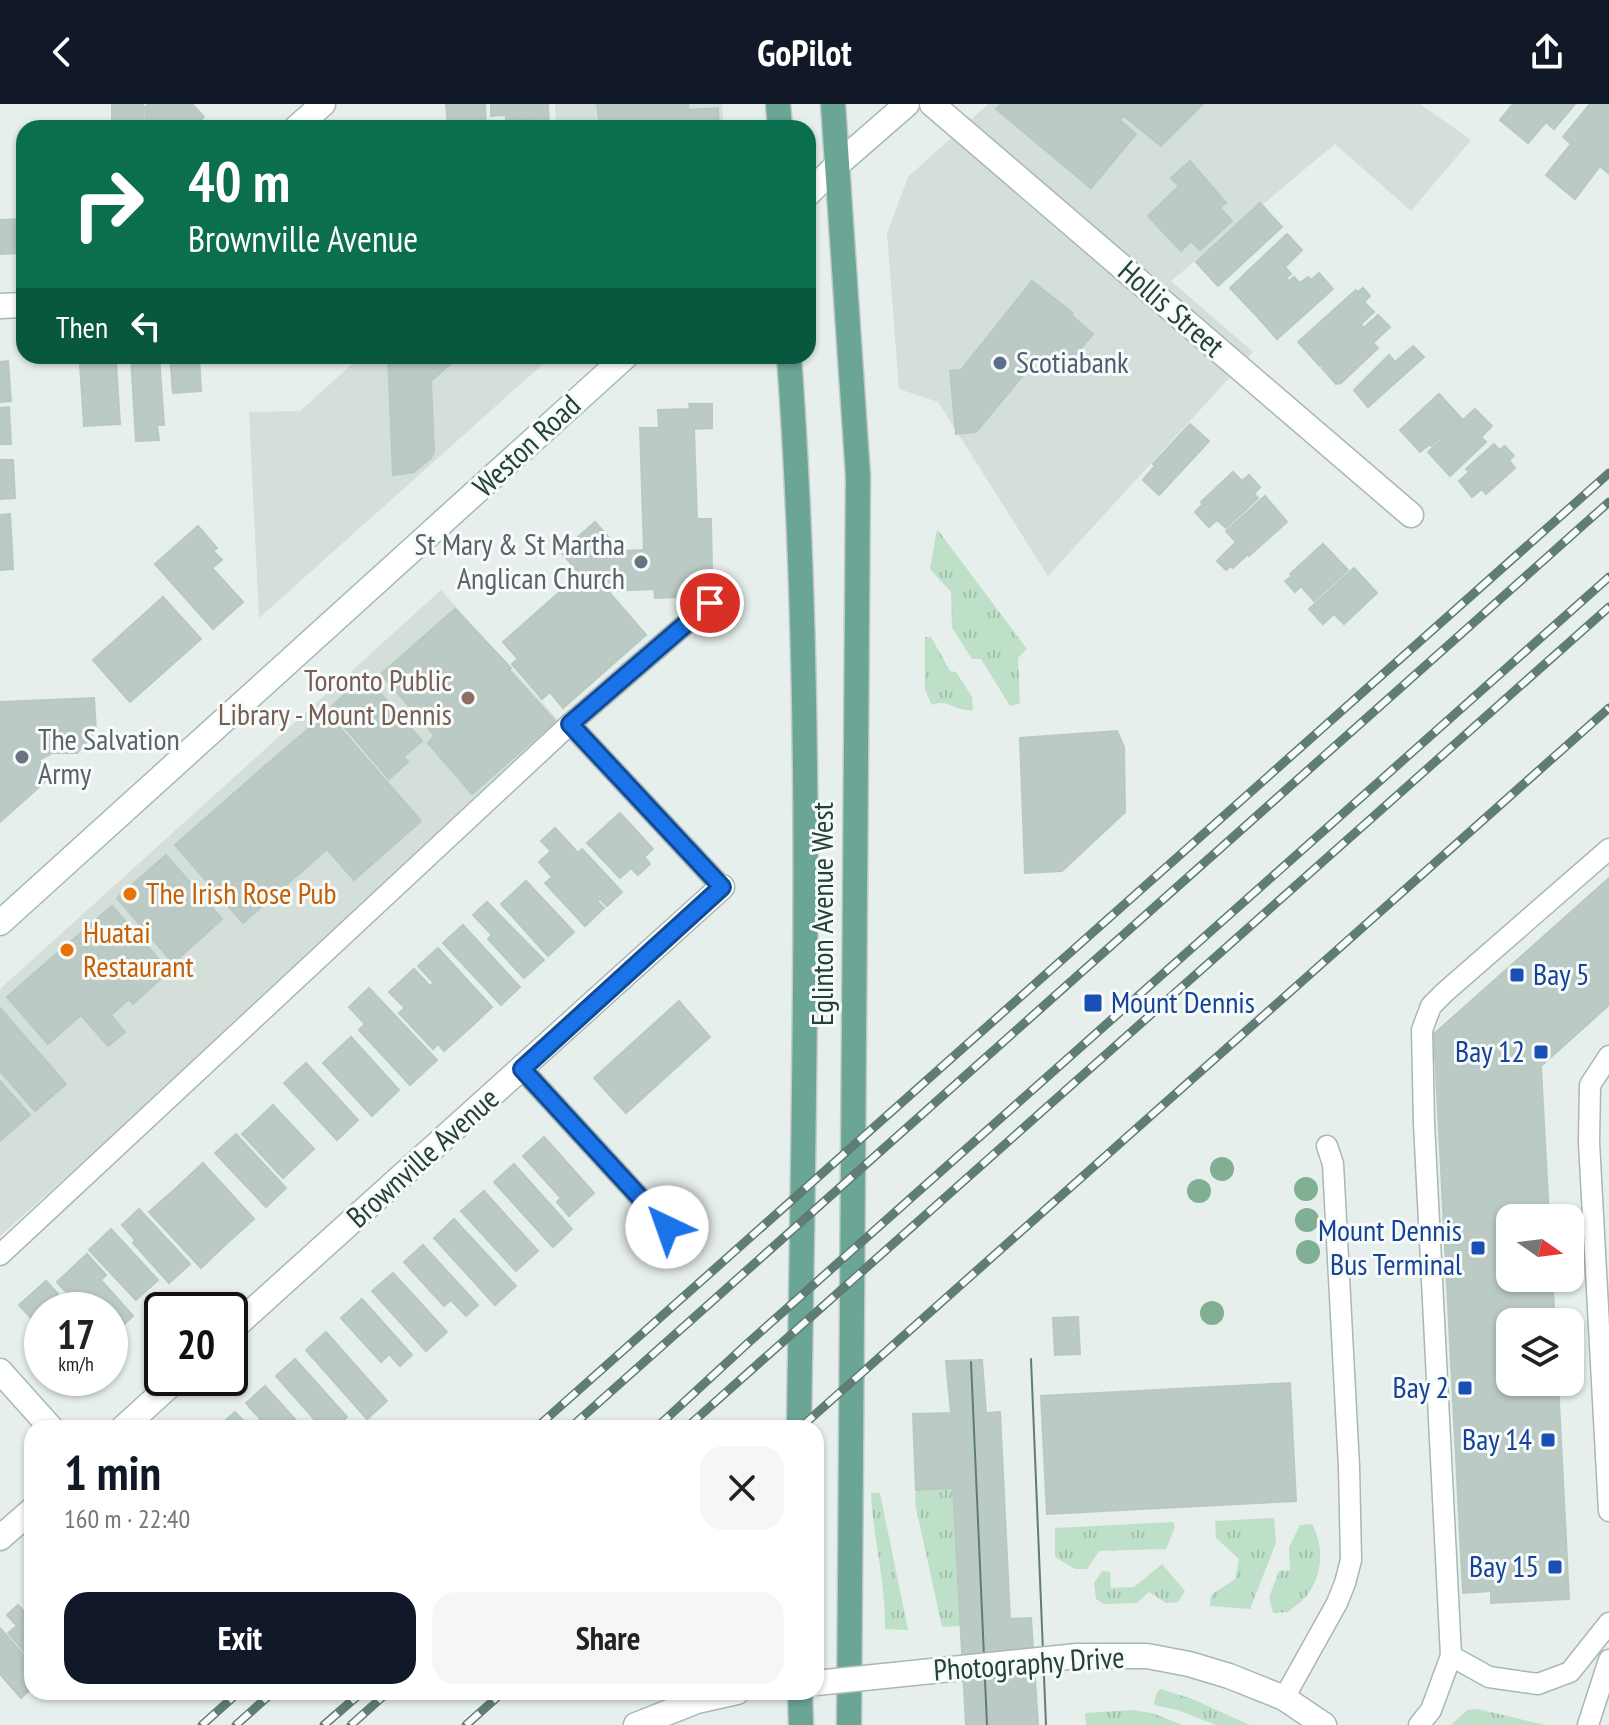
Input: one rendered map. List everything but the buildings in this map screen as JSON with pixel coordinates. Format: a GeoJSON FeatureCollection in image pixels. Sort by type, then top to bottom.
{"type":"FeatureCollection","features":[{"type":"Feature","properties":{"kind":"main road","name":"Eglinton Avenue West"},"geometry":{"type":"LineString","coordinates":[[833,104],[858,476],[849,1725]]}},
{"type":"Feature","properties":{"kind":"main road","name":"Eglinton Avenue West"},"geometry":{"type":"LineString","coordinates":[[790,364],[801,543],[807,790],[799,1420]]}},
{"type":"Feature","properties":{"kind":"main road"},"geometry":{"type":"LineString","coordinates":[[800,1700],[801,1725]]}},
{"type":"Feature","properties":{"kind":"street"},"geometry":{"type":"LineString","coordinates":[[305,120],[323,104]]}},
{"type":"Feature","properties":{"kind":"street"},"geometry":{"type":"LineString","coordinates":[[816,186],[907,104]]}},
{"type":"Feature","properties":{"kind":"street","name":"Hollis Street"},"geometry":{"type":"LineString","coordinates":[[932,104],[1411,515]]}},
{"type":"Feature","properties":{"kind":"street","name":"Weston Road"},"geometry":{"type":"LineString","coordinates":[[0,923],[617,364]]}},
{"type":"Feature","properties":{"kind":"street","name":"Brownville Avenue"},"geometry":{"type":"LineString","coordinates":[[248,1315],[722,887]]}},
{"type":"Feature","properties":{"kind":"street"},"geometry":{"type":"LineString","coordinates":[[0,1371],[44,1420]]}},
{"type":"Feature","properties":{"kind":"street"},"geometry":{"type":"LineString","coordinates":[[132,1420],[158,1396]]}},
{"type":"Feature","properties":{"kind":"street"},"geometry":{"type":"LineString","coordinates":[[0,1538],[24,1517]]}},
{"type":"Feature","properties":{"kind":"street","name":"Photography Drive"},"geometry":{"type":"LineString","coordinates":[[824,1682],[1077,1656],[1157,1657],[1229,1676],[1284,1698],[1324,1725]]}},
{"type":"Feature","properties":{"kind":"street"},"geometry":{"type":"LineString","coordinates":[[636,1725],[701,1700]]}},
{"type":"Feature","properties":{"kind":"lane"},"geometry":{"type":"LineString","coordinates":[[0,1255],[570,724],[710,603]]}},
{"type":"Feature","properties":{"kind":"lane"},"geometry":{"type":"LineString","coordinates":[[570,724],[722,887]]}},
{"type":"Feature","properties":{"kind":"lane"},"geometry":{"type":"LineString","coordinates":[[1419,1725],[1431,1710],[1451,1656],[1422,1030],[1431,1006],[1445,992],[1609,849]]}},
{"type":"Feature","properties":{"kind":"lane"},"geometry":{"type":"LineString","coordinates":[[1609,1056],[1590,1085],[1589,1142],[1609,1511]]}},
{"type":"Feature","properties":{"kind":"lane"},"geometry":{"type":"LineString","coordinates":[[522,1069],[667,1227]]}},
{"type":"Feature","properties":{"kind":"lane"},"geometry":{"type":"LineString","coordinates":[[1284,1698],[1337,1603],[1351,1560],[1333,1164],[1327,1146]]}},
{"type":"Feature","properties":{"kind":"lane"},"geometry":{"type":"LineString","coordinates":[[1451,1656],[1489,1677],[1538,1684],[1570,1672],[1609,1623]]}},
{"type":"Feature","properties":{"kind":"lane"},"geometry":{"type":"LineString","coordinates":[[1588,1725],[1609,1660]]}},
{"type":"Feature","properties":{"kind":"shaded area"},"geometry":{"type":"Polygon","coordinates":[[[555,104],[722,104],[723,120],[556,120],[555,104]]]}},
{"type":"Feature","properties":{"kind":"shaded area"},"geometry":{"type":"Polygon","coordinates":[[[988,104],[1420,104],[1471,140],[1411,211],[1335,144],[1171,281],[1253,352],[1048,576],[938,402],[899,389],[887,233],[908,177],[988,104]]]}},
{"type":"Feature","properties":{"kind":"shaded area"},"geometry":{"type":"Polygon","coordinates":[[[352,364],[543,364],[259,618],[249,412],[300,411],[352,364]]]}},
{"type":"Feature","properties":{"kind":"shaded area"},"geometry":{"type":"Polygon","coordinates":[[[441,590],[568,731],[0,1236],[0,989],[441,590]]]}},
{"type":"Feature","properties":{"kind":"green space"},"geometry":{"type":"Polygon","coordinates":[[[937,529],[1027,649],[1018,658],[1020,703],[1010,706],[981,659],[972,659],[952,628],[951,592],[930,569],[937,529]]]}},
{"type":"Feature","properties":{"kind":"green space"},"geometry":{"type":"Polygon","coordinates":[[[925,637],[931,637],[950,671],[956,672],[972,697],[973,710],[943,703],[932,705],[925,690],[925,637]]]}},
{"type":"Feature","properties":{"kind":"green space"},"geometry":{"type":"Polygon","coordinates":[[[953,1488],[961,1626],[942,1627],[915,1503],[916,1490],[953,1488]]]}},
{"type":"Feature","properties":{"kind":"green space"},"geometry":{"type":"Polygon","coordinates":[[[871,1493],[880,1493],[908,1630],[885,1629],[884,1595],[871,1493]]]}},
{"type":"Feature","properties":{"kind":"green space"},"geometry":{"type":"Polygon","coordinates":[[[1274,1518],[1276,1543],[1250,1609],[1210,1606],[1211,1595],[1235,1579],[1239,1559],[1216,1538],[1215,1521],[1274,1518]]]}},
{"type":"Feature","properties":{"kind":"green space"},"geometry":{"type":"Polygon","coordinates":[[[1173,1522],[1175,1527],[1166,1549],[1099,1551],[1087,1569],[1075,1569],[1055,1557],[1055,1528],[1173,1522]]]}},
{"type":"Feature","properties":{"kind":"green space"},"geometry":{"type":"Polygon","coordinates":[[[1312,1524],[1320,1551],[1317,1578],[1304,1599],[1288,1612],[1273,1613],[1269,1597],[1279,1571],[1290,1570],[1289,1547],[1300,1525],[1312,1524]]]}},
{"type":"Feature","properties":{"kind":"green space"},"geometry":{"type":"Polygon","coordinates":[[[1162,1564],[1185,1591],[1178,1602],[1166,1603],[1149,1592],[1137,1603],[1104,1604],[1096,1599],[1094,1583],[1102,1571],[1110,1572],[1111,1588],[1134,1587],[1162,1564]]]}},
{"type":"Feature","properties":{"kind":"green space"},"geometry":{"type":"Polygon","coordinates":[[[1160,1689],[1190,1698],[1250,1725],[1216,1725],[1154,1705],[1160,1689]]]}},
{"type":"Feature","properties":{"kind":"green space"},"geometry":{"type":"Polygon","coordinates":[[[1478,1709],[1545,1725],[1451,1725],[1467,1710],[1478,1709]]]}},
{"type":"Feature","properties":{"kind":"green space"},"geometry":{"type":"Polygon","coordinates":[[[1131,1710],[1152,1713],[1183,1725],[1086,1725],[1085,1713],[1131,1710]]]}},
{"type":"Feature","properties":{"kind":"tram line"},"geometry":{"type":"LineString","coordinates":[[1031,1359],[1046,1725]]}},
{"type":"Feature","properties":{"kind":"tram line"},"geometry":{"type":"LineString","coordinates":[[971,1362],[987,1725]]}},
{"type":"Feature","properties":{"kind":"railway"},"geometry":{"type":"LineString","coordinates":[[545,1420],[1609,473]]}},
{"type":"Feature","properties":{"kind":"railway"},"geometry":{"type":"LineString","coordinates":[[579,1420],[1609,502]]}},
{"type":"Feature","properties":{"kind":"railway"},"geometry":{"type":"LineString","coordinates":[[665,1420],[1609,577]]}},
{"type":"Feature","properties":{"kind":"railway"},"geometry":{"type":"LineString","coordinates":[[695,1420],[1609,607]]}},
{"type":"Feature","properties":{"kind":"railway"},"geometry":{"type":"LineString","coordinates":[[809,1420],[1609,708]]}},
{"type":"Feature","properties":{"kind":"railway"},"geometry":{"type":"LineString","coordinates":[[202,1725],[230,1700]]}},
{"type":"Feature","properties":{"kind":"railway"},"geometry":{"type":"LineString","coordinates":[[236,1725],[264,1700]]}},
{"type":"Feature","properties":{"kind":"railway"},"geometry":{"type":"LineString","coordinates":[[324,1725],[353,1700]]}},
{"type":"Feature","properties":{"kind":"railway"},"geometry":{"type":"LineString","coordinates":[[351,1725],[379,1700]]}},
{"type":"Feature","properties":{"kind":"railway"},"geometry":{"type":"LineString","coordinates":[[466,1725],[494,1700]]}},
{"type":"Feature","properties":{"kind":"place","name":"Scotiabank"},"geometry":{"type":"Point","coordinates":[1000,363]}},
{"type":"Feature","properties":{"kind":"place","name":"St Mary & St Martha Anglican Church"},"geometry":{"type":"Point","coordinates":[641,562]}},
{"type":"Feature","properties":{"kind":"place","name":"Toronto Public Library - Mount Dennis"},"geometry":{"type":"Point","coordinates":[468,698]}},
{"type":"Feature","properties":{"kind":"place","name":"The Salvation Army"},"geometry":{"type":"Point","coordinates":[22,757]}},
{"type":"Feature","properties":{"kind":"place","name":"The Irish Rose Pub"},"geometry":{"type":"Point","coordinates":[130,894]}},
{"type":"Feature","properties":{"kind":"place","name":"Huatai Restaurant"},"geometry":{"type":"Point","coordinates":[67,950]}},
{"type":"Feature","properties":{"kind":"place","name":"Bay 5"},"geometry":{"type":"Point","coordinates":[1517,975]}},
{"type":"Feature","properties":{"kind":"place","name":"Mount Dennis"},"geometry":{"type":"Point","coordinates":[1093,1003]}},
{"type":"Feature","properties":{"kind":"place","name":"Bay 12"},"geometry":{"type":"Point","coordinates":[1541,1052]}},
{"type":"Feature","properties":{"kind":"place","name":"Mount Dennis Bus Terminal"},"geometry":{"type":"Point","coordinates":[1478,1248]}},
{"type":"Feature","properties":{"kind":"place","name":"Bay 2"},"geometry":{"type":"Point","coordinates":[1465,1388]}},
{"type":"Feature","properties":{"kind":"place","name":"Bay 14"},"geometry":{"type":"Point","coordinates":[1548,1440]}},
{"type":"Feature","properties":{"kind":"place","name":"Bay 15"},"geometry":{"type":"Point","coordinates":[1555,1567]}},
{"type":"Feature","properties":{"kind":"route"},"geometry":{"type":"LineString","coordinates":[[667,1227],[522,1069],[722,887],[570,724],[710,603]]}}]}
